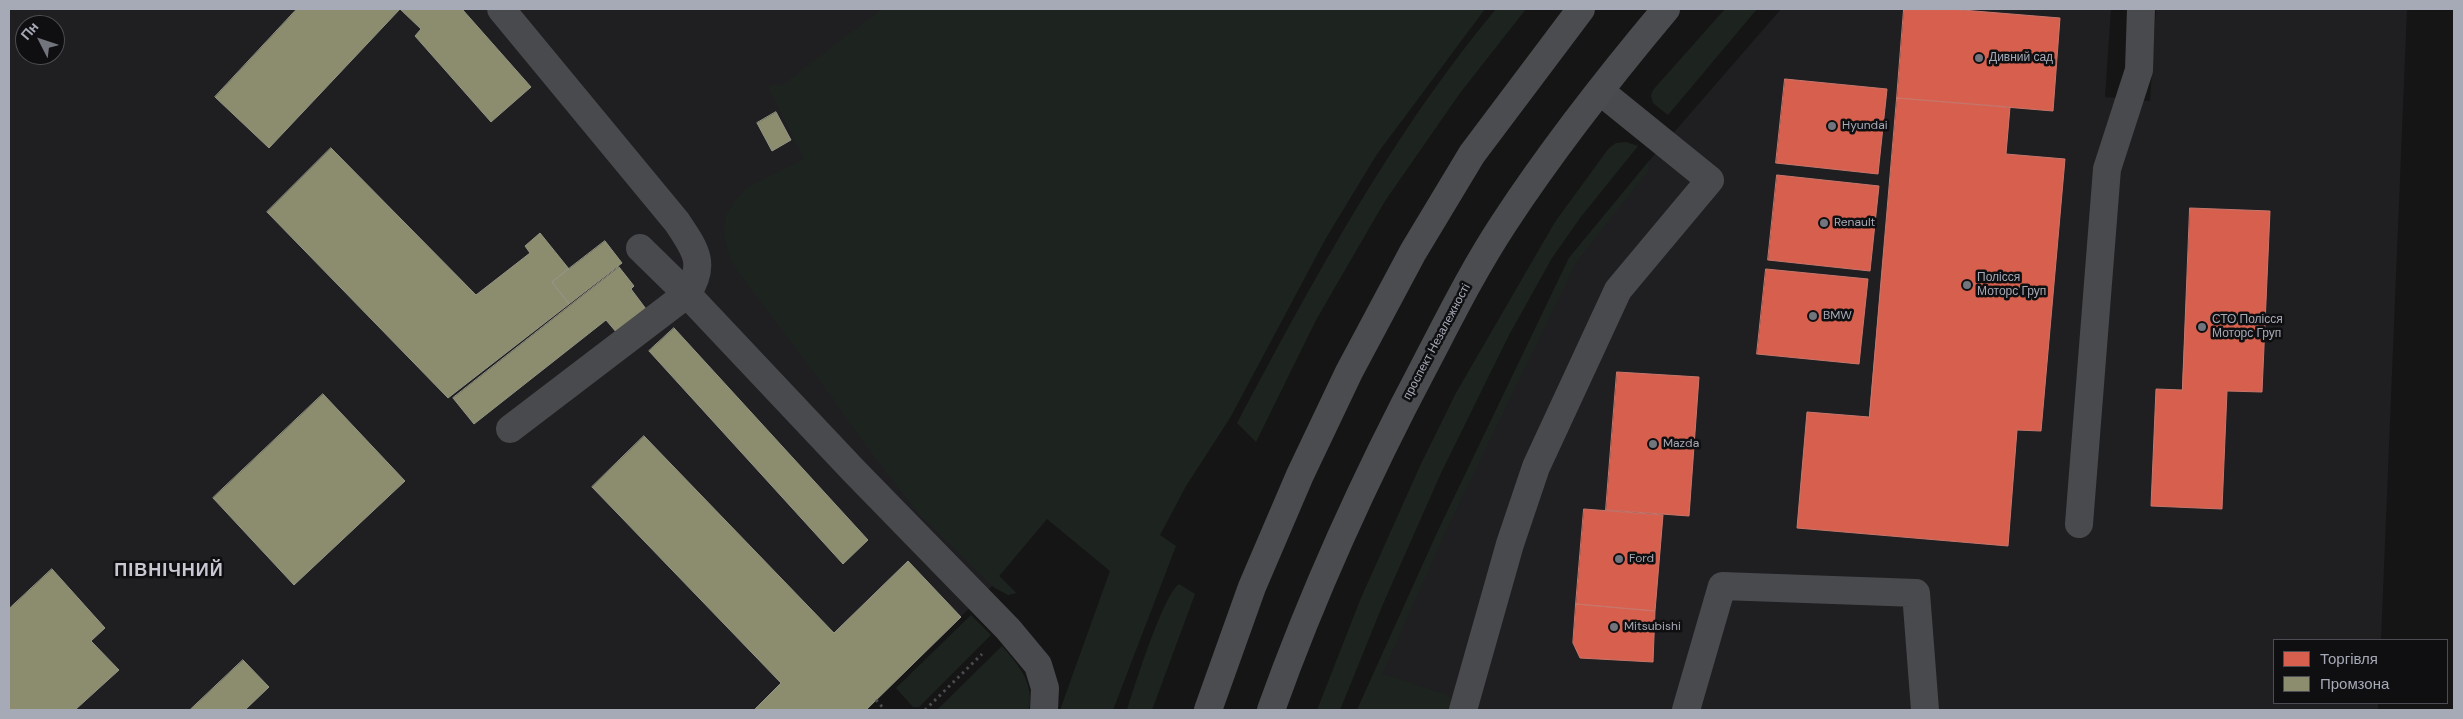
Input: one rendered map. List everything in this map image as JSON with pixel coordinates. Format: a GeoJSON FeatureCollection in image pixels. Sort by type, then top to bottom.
{"type":"FeatureCollection","features":[{"type":"Feature","properties":{"kind":"main road"},"geometry":{"type":"LineString","coordinates":[[1208,710],[1252,587],[1300,475],[1350,372],[1408,261],[1472,154],[1581,9]]}},
{"type":"Feature","properties":{"kind":"main road","name":"проспект Незалежності"},"geometry":{"type":"LineString","coordinates":[[1271,710],[1299,634],[1349,518],[1401,410],[1457,304],[1503,223],[1600,91],[1666,9]]}},
{"type":"Feature","properties":{"kind":"lane"},"geometry":{"type":"LineString","coordinates":[[501,9],[677,222],[691,242],[699,262],[696,280],[687,294],[510,428]]}},
{"type":"Feature","properties":{"kind":"lane"},"geometry":{"type":"LineString","coordinates":[[2079,524],[2107,169],[2140,70],[2141,9]]}},
{"type":"Feature","properties":{"kind":"lane"},"geometry":{"type":"LineString","coordinates":[[1463,710],[1510,544],[1536,467],[1618,290],[1710,180],[1600,91]]}},
{"type":"Feature","properties":{"kind":"lane"},"geometry":{"type":"LineString","coordinates":[[640,248],[687,294],[853,470],[1008,629],[1038,665],[1045,688],[1044,710]]}},
{"type":"Feature","properties":{"kind":"lane"},"geometry":{"type":"LineString","coordinates":[[1686,710],[1722,586],[1916,593],[1925,710]]}},
{"type":"Feature","properties":{"kind":"path"},"geometry":{"type":"LineString","coordinates":[[925,710],[1008,629]]}},
{"type":"Feature","properties":{"kind":"path"},"geometry":{"type":"LineString","coordinates":[[876,700],[885,710]]}},
{"type":"Feature","properties":{"kind":"shaded area"},"geometry":{"type":"Polygon","coordinates":[[[9,9],[1471,9],[999,576],[1016,593],[1008,595],[992,586],[866,710],[9,710],[9,9]]]}},
{"type":"Feature","properties":{"kind":"shaded area"},"geometry":{"type":"Polygon","coordinates":[[[882,9],[1485,9],[1377,154],[1326,238],[1230,418],[1186,486],[1160,535],[1176,546],[1113,710],[1060,710],[1110,571],[1047,519],[999,576],[1016,593],[1008,595],[995,588],[921,516],[873,455],[809,365],[739,273],[729,255],[724,236],[726,216],[735,201],[748,187],[804,159],[768,86],[784,84],[882,9]]]}},
{"type":"Feature","properties":{"kind":"shaded area"},"geometry":{"type":"Polygon","coordinates":[[[1496,9],[1526,9],[1460,93],[1385,201],[1316,320],[1256,442],[1237,423],[1295,315],[1388,157],[1458,57],[1496,9]]]}},
{"type":"Feature","properties":{"kind":"shaded area"},"geometry":{"type":"Polygon","coordinates":[[[1725,9],[1757,9],[1668,115],[1653,103],[1651,96],[1653,90],[1725,9]]]}},
{"type":"Feature","properties":{"kind":"shaded area"},"geometry":{"type":"Polygon","coordinates":[[[1781,9],[2111,9],[2105,97],[2150,101],[2156,9],[2407,9],[2381,639],[2273,639],[2273,704],[2378,704],[2378,710],[1357,710],[1437,533],[1569,258],[1649,161],[1781,9]]]}},
{"type":"Feature","properties":{"kind":"shaded area"},"geometry":{"type":"Polygon","coordinates":[[[1626,142],[1638,146],[1580,218],[1552,258],[1509,335],[1441,473],[1383,604],[1340,710],[1317,710],[1361,598],[1420,466],[1456,393],[1555,222],[1609,148],[1616,143],[1626,142]]]}},
{"type":"Feature","properties":{"kind":"shaded area"},"geometry":{"type":"Polygon","coordinates":[[[1649,161],[1648,171],[1576,262],[1448,526],[1382,674],[1445,694],[1453,702],[1455,710],[1357,710],[1437,533],[1569,258],[1649,161]]]}},
{"type":"Feature","properties":{"kind":"shaded area"},"geometry":{"type":"Polygon","coordinates":[[[1179,584],[1195,594],[1152,710],[1127,710],[1157,623],[1172,592],[1179,584]]]}},
{"type":"Feature","properties":{"kind":"shaded area"},"geometry":{"type":"Polygon","coordinates":[[[971,615],[991,635],[919,707],[913,707],[896,688],[971,615]]]}},
{"type":"Feature","properties":{"kind":"shaded area"},"geometry":{"type":"Polygon","coordinates":[[[1002,646],[1024,675],[1029,691],[1029,710],[937,710],[1002,646]]]}},
{"type":"Feature","properties":{"kind":"building: Торгівля","name":"Дивний сад"},"geometry":{"type":"Polygon","coordinates":[[[1904,9],[1950,9],[2060,18],[2053,111],[1897,98],[1904,9]]]}},
{"type":"Feature","properties":{"kind":"building: Торгівля","name":"Hyundai"},"geometry":{"type":"Polygon","coordinates":[[[1785,79],[1887,89],[1878,174],[1776,163],[1785,79]]]}},
{"type":"Feature","properties":{"kind":"building: Торгівля","name":"Полісся Моторс Груп"},"geometry":{"type":"Polygon","coordinates":[[[1897,98],[2010,107],[2006,154],[2065,159],[2041,431],[2017,430],[2008,546],[1797,528],[1807,412],[1869,417],[1897,98]]]}},
{"type":"Feature","properties":{"kind":"building: Торгівля","name":"Renault"},"geometry":{"type":"Polygon","coordinates":[[[1777,175],[1879,186],[1870,271],[1768,260],[1777,175]]]}},
{"type":"Feature","properties":{"kind":"building: Торгівля"},"geometry":{"type":"Polygon","coordinates":[[[2190,208],[2270,211],[2262,392],[2227,391],[2222,509],[2151,506],[2156,389],[2182,390],[2190,208]]]}},
{"type":"Feature","properties":{"kind":"building: Торгівля","name":"BMW"},"geometry":{"type":"Polygon","coordinates":[[[1766,269],[1868,279],[1859,364],[1757,354],[1766,269]]]}},
{"type":"Feature","properties":{"kind":"building: Торгівля","name":"Mazda"},"geometry":{"type":"Polygon","coordinates":[[[1617,372],[1699,377],[1689,516],[1606,510],[1617,372]]]}},
{"type":"Feature","properties":{"kind":"building: Торгівля","name":"Ford"},"geometry":{"type":"Polygon","coordinates":[[[1584,509],[1663,515],[1655,611],[1576,604],[1584,509]]]}},
{"type":"Feature","properties":{"kind":"building: Торгівля","name":"Mitsubishi"},"geometry":{"type":"Polygon","coordinates":[[[1576,604],[1655,611],[1653,662],[1580,658],[1573,643],[1576,604]]]}},
{"type":"Feature","properties":{"kind":"building: Промзона"},"geometry":{"type":"Polygon","coordinates":[[[297,9],[400,9],[269,148],[215,97],[297,9]]]}},
{"type":"Feature","properties":{"kind":"building: Промзона"},"geometry":{"type":"Polygon","coordinates":[[[400,9],[462,9],[531,87],[491,122],[415,36],[421,29],[400,9]]]}},
{"type":"Feature","properties":{"kind":"building: Промзона"},"geometry":{"type":"Polygon","coordinates":[[[776,112],[791,140],[772,151],[757,123],[776,112]]]}},
{"type":"Feature","properties":{"kind":"building: Промзона"},"geometry":{"type":"Polygon","coordinates":[[[331,148],[476,295],[530,253],[525,246],[540,233],[569,269],[552,282],[569,304],[448,398],[267,212],[331,148]]]}},
{"type":"Feature","properties":{"kind":"building: Промзона"},"geometry":{"type":"Polygon","coordinates":[[[605,241],[622,263],[569,304],[552,282],[605,241]]]}},
{"type":"Feature","properties":{"kind":"building: Промзона"},"geometry":{"type":"Polygon","coordinates":[[[619,267],[634,286],[631,289],[646,309],[617,333],[606,320],[474,424],[453,398],[619,267]]]}},
{"type":"Feature","properties":{"kind":"building: Промзона"},"geometry":{"type":"Polygon","coordinates":[[[674,328],[868,540],[843,564],[649,351],[674,328]]]}},
{"type":"Feature","properties":{"kind":"building: Промзона"},"geometry":{"type":"Polygon","coordinates":[[[323,394],[405,481],[294,585],[213,498],[323,394]]]}},
{"type":"Feature","properties":{"kind":"building: Промзона"},"geometry":{"type":"Polygon","coordinates":[[[644,436],[834,633],[908,561],[961,617],[866,710],[754,710],[781,683],[592,487],[644,436]]]}},
{"type":"Feature","properties":{"kind":"building: Промзона"},"geometry":{"type":"Polygon","coordinates":[[[52,569],[105,628],[91,641],[119,670],[75,710],[9,710],[9,609],[52,569]]]}},
{"type":"Feature","properties":{"kind":"building: Промзона"},"geometry":{"type":"Polygon","coordinates":[[[243,660],[269,687],[245,710],[190,710],[243,660]]]}},
{"type":"Feature","properties":{"kind":"place","name":"Дивний сад"},"geometry":{"type":"Point","coordinates":[1979,58]}},
{"type":"Feature","properties":{"kind":"place","name":"Hyundai"},"geometry":{"type":"Point","coordinates":[1832,126]}},
{"type":"Feature","properties":{"kind":"place","name":"Renault"},"geometry":{"type":"Point","coordinates":[1824,223]}},
{"type":"Feature","properties":{"kind":"place","name":"Полісся Моторс Груп"},"geometry":{"type":"Point","coordinates":[1967,285]}},
{"type":"Feature","properties":{"kind":"place","name":"BMW"},"geometry":{"type":"Point","coordinates":[1813,316]}},
{"type":"Feature","properties":{"kind":"place","name":"СТО Полісся Моторс Груп"},"geometry":{"type":"Point","coordinates":[2202,327]}},
{"type":"Feature","properties":{"kind":"place","name":"Mazda"},"geometry":{"type":"Point","coordinates":[1653,444]}},
{"type":"Feature","properties":{"kind":"place","name":"Ford"},"geometry":{"type":"Point","coordinates":[1619,559]}},
{"type":"Feature","properties":{"kind":"place","name":"Mitsubishi"},"geometry":{"type":"Point","coordinates":[1614,627]}},
{"type":"Feature","properties":{"kind":"district","name":"ПІВНІЧНИЙ"},"geometry":{"type":"Point","coordinates":[169,571]}}]}
